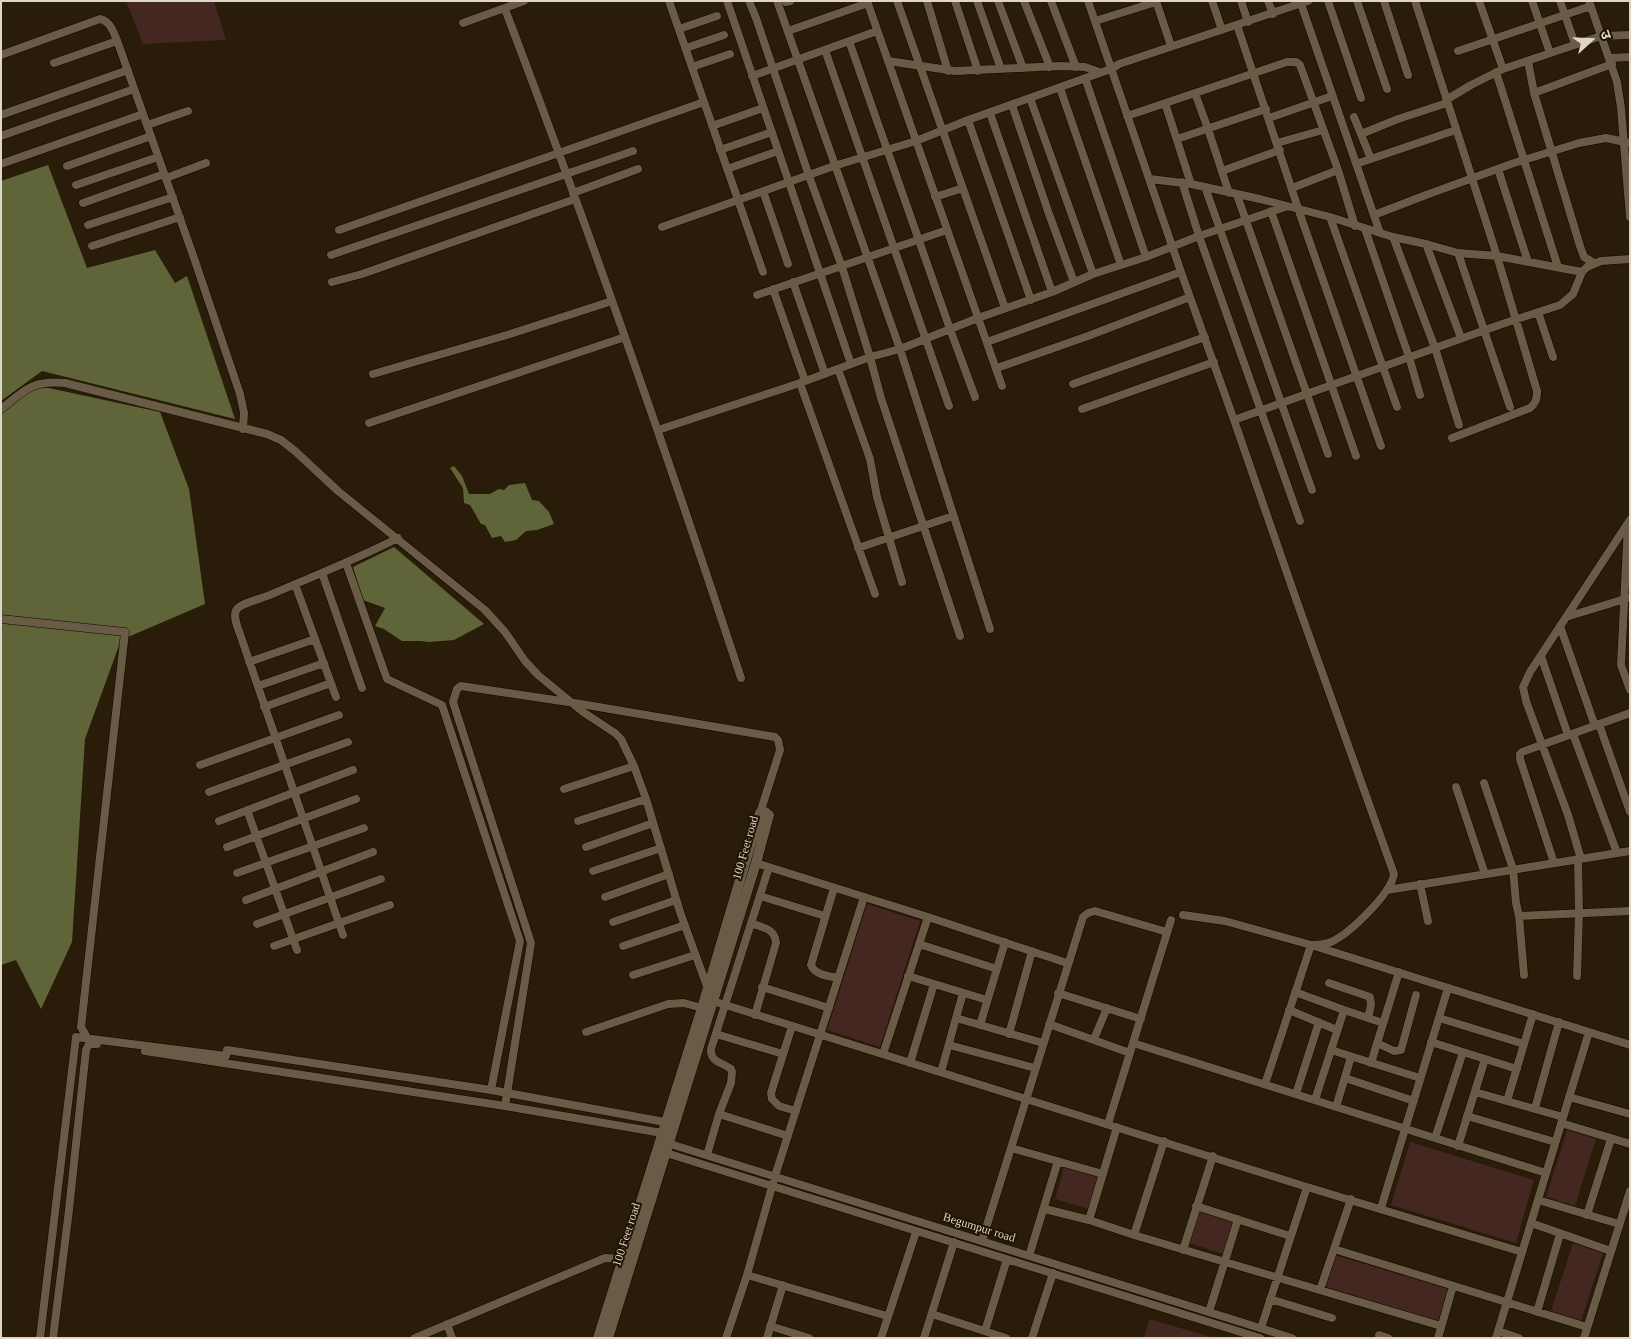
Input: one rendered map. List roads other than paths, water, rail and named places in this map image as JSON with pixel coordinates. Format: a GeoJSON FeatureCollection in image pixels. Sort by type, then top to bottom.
{"type":"FeatureCollection","features":[{"type":"Feature","properties":{"kind":"street"},"geometry":{"type":"LineString","coordinates":[[463,23],[524,1]]}},
{"type":"Feature","properties":{"kind":"street"},"geometry":{"type":"LineString","coordinates":[[669,1],[763,272]]}},
{"type":"Feature","properties":{"kind":"street"},"geometry":{"type":"LineString","coordinates":[[727,1],[851,364]]}},
{"type":"Feature","properties":{"kind":"street"},"geometry":{"type":"LineString","coordinates":[[749,1],[842,266],[881,398],[960,636]]}},
{"type":"Feature","properties":{"kind":"street"},"geometry":{"type":"LineString","coordinates":[[778,1],[834,166],[900,349],[990,628]]}},
{"type":"Feature","properties":{"kind":"street"},"geometry":{"type":"LineString","coordinates":[[897,1],[1005,308]]}},
{"type":"Feature","properties":{"kind":"street"},"geometry":{"type":"LineString","coordinates":[[927,1],[948,70]]}},
{"type":"Feature","properties":{"kind":"street"},"geometry":{"type":"LineString","coordinates":[[954,1],[978,71]]}},
{"type":"Feature","properties":{"kind":"street"},"geometry":{"type":"LineString","coordinates":[[977,1],[1001,69]]}},
{"type":"Feature","properties":{"kind":"street"},"geometry":{"type":"LineString","coordinates":[[998,1],[1023,68]]}},
{"type":"Feature","properties":{"kind":"street"},"geometry":{"type":"LineString","coordinates":[[1024,1],[1050,66]]}},
{"type":"Feature","properties":{"kind":"street"},"geometry":{"type":"LineString","coordinates":[[1051,1],[1076,66]]}},
{"type":"Feature","properties":{"kind":"street"},"geometry":{"type":"LineString","coordinates":[[1088,1],[1296,599],[1393,867],[1393,881],[1366,915],[1346,932],[1326,944],[1311,945]]}},
{"type":"Feature","properties":{"kind":"street"},"geometry":{"type":"LineString","coordinates":[[1212,1],[1222,30]]}},
{"type":"Feature","properties":{"kind":"street"},"geometry":{"type":"LineString","coordinates":[[1241,1],[1248,22]]}},
{"type":"Feature","properties":{"kind":"street"},"geometry":{"type":"LineString","coordinates":[[1268,1],[1273,14]]}},
{"type":"Feature","properties":{"kind":"street"},"geometry":{"type":"LineString","coordinates":[[1328,1],[1361,98]]}},
{"type":"Feature","properties":{"kind":"street"},"geometry":{"type":"LineString","coordinates":[[1357,1],[1387,89]]}},
{"type":"Feature","properties":{"kind":"street"},"geometry":{"type":"LineString","coordinates":[[1384,1],[1408,75]]}},
{"type":"Feature","properties":{"kind":"street"},"geometry":{"type":"LineString","coordinates":[[1415,1],[1497,256],[1537,392],[1535,403],[1530,408],[1452,438]]}},
{"type":"Feature","properties":{"kind":"street"},"geometry":{"type":"LineString","coordinates":[[1478,1],[1492,39],[1525,160],[1558,267]]}},
{"type":"Feature","properties":{"kind":"street"},"geometry":{"type":"LineString","coordinates":[[1532,1],[1550,53]]}},
{"type":"Feature","properties":{"kind":"street"},"geometry":{"type":"LineString","coordinates":[[1560,1],[1575,44]]}},
{"type":"Feature","properties":{"kind":"street"},"geometry":{"type":"LineString","coordinates":[[788,31],[868,2],[1002,386]]}},
{"type":"Feature","properties":{"kind":"street"},"geometry":{"type":"LineString","coordinates":[[1094,21],[1156,2],[1171,46]]}},
{"type":"Feature","properties":{"kind":"street"},"geometry":{"type":"LineString","coordinates":[[662,226],[834,166],[916,141],[968,120],[1111,69],[1119,64],[1273,14],[1303,2],[1332,96],[1380,233]]}},
{"type":"Feature","properties":{"kind":"street"},"geometry":{"type":"LineString","coordinates":[[1458,51],[1564,15],[1590,3],[1619,94],[1627,143],[1630,217]]}},
{"type":"Feature","properties":{"kind":"street"},"geometry":{"type":"LineString","coordinates":[[504,9],[560,154],[626,337],[682,497],[741,678]]}},
{"type":"Feature","properties":{"kind":"street"},"geometry":{"type":"LineString","coordinates":[[679,29],[717,16]]}},
{"type":"Feature","properties":{"kind":"street"},"geometry":{"type":"LineString","coordinates":[[1,55],[100,19],[106,20],[110,24],[180,217],[241,400],[244,413],[243,428]]}},
{"type":"Feature","properties":{"kind":"street"},"geometry":{"type":"LineString","coordinates":[[1237,25],[1381,446]]}},
{"type":"Feature","properties":{"kind":"street"},"geometry":{"type":"LineString","coordinates":[[752,76],[877,30]]}},
{"type":"Feature","properties":{"kind":"street"},"geometry":{"type":"LineString","coordinates":[[686,48],[724,35]]}},
{"type":"Feature","properties":{"kind":"street"},"geometry":{"type":"LineString","coordinates":[[1361,134],[1447,102],[1500,71],[1602,36],[1630,35]]}},
{"type":"Feature","properties":{"kind":"street"},"geometry":{"type":"LineString","coordinates":[[54,63],[117,41]]}},
{"type":"Feature","properties":{"kind":"street"},"geometry":{"type":"LineString","coordinates":[[849,41],[950,329],[976,397]]}},
{"type":"Feature","properties":{"kind":"street"},"geometry":{"type":"LineString","coordinates":[[825,50],[949,406]]}},
{"type":"Feature","properties":{"kind":"street"},"geometry":{"type":"LineString","coordinates":[[692,67],[730,54]]}},
{"type":"Feature","properties":{"kind":"street"},"geometry":{"type":"LineString","coordinates":[[1534,93],[1610,61],[1630,57]]}},
{"type":"Feature","properties":{"kind":"street"},"geometry":{"type":"LineString","coordinates":[[888,61],[948,70],[978,71],[1076,66],[1099,72]]}},
{"type":"Feature","properties":{"kind":"street"},"geometry":{"type":"LineString","coordinates":[[1528,61],[1534,93],[1582,253],[1588,260],[1594,263]]}},
{"type":"Feature","properties":{"kind":"street"},"geometry":{"type":"LineString","coordinates":[[1127,116],[1287,62],[1296,62],[1300,65],[1338,170],[1355,226]]}},
{"type":"Feature","properties":{"kind":"street"},"geometry":{"type":"LineString","coordinates":[[1,115],[128,70]]}},
{"type":"Feature","properties":{"kind":"street"},"geometry":{"type":"LineString","coordinates":[[1085,78],[1146,257]]}},
{"type":"Feature","properties":{"kind":"street"},"geometry":{"type":"LineString","coordinates":[[1060,88],[1121,265]]}},
{"type":"Feature","properties":{"kind":"street"},"geometry":{"type":"LineString","coordinates":[[1,136],[134,89]]}},
{"type":"Feature","properties":{"kind":"street"},"geometry":{"type":"LineString","coordinates":[[1195,93],[1222,171],[1245,220],[1328,454]]}},
{"type":"Feature","properties":{"kind":"street"},"geometry":{"type":"LineString","coordinates":[[1269,118],[1332,96]]}},
{"type":"Feature","properties":{"kind":"street"},"geometry":{"type":"LineString","coordinates":[[1030,98],[1093,274]]}},
{"type":"Feature","properties":{"kind":"street"},"geometry":{"type":"LineString","coordinates":[[339,230],[704,102]]}},
{"type":"Feature","properties":{"kind":"street"},"geometry":{"type":"LineString","coordinates":[[1165,103],[1192,184]]}},
{"type":"Feature","properties":{"kind":"street"},"geometry":{"type":"LineString","coordinates":[[1012,105],[1074,282]]}},
{"type":"Feature","properties":{"kind":"street"},"geometry":{"type":"LineString","coordinates":[[712,126],[763,108]]}},
{"type":"Feature","properties":{"kind":"street"},"geometry":{"type":"LineString","coordinates":[[1177,139],[1266,109]]}},
{"type":"Feature","properties":{"kind":"street"},"geometry":{"type":"LineString","coordinates":[[147,125],[188,110]]}},
{"type":"Feature","properties":{"kind":"street"},"geometry":{"type":"LineString","coordinates":[[990,113],[1052,292]]}},
{"type":"Feature","properties":{"kind":"street"},"geometry":{"type":"LineString","coordinates":[[1,164],[143,114]]}},
{"type":"Feature","properties":{"kind":"street"},"geometry":{"type":"LineString","coordinates":[[1354,118],[1370,159]]}},
{"type":"Feature","properties":{"kind":"street"},"geometry":{"type":"LineString","coordinates":[[968,120],[1031,300]]}},
{"type":"Feature","properties":{"kind":"street"},"geometry":{"type":"LineString","coordinates":[[1222,171],[1323,130]]}},
{"type":"Feature","properties":{"kind":"street"},"geometry":{"type":"LineString","coordinates":[[1356,164],[1456,130]]}},
{"type":"Feature","properties":{"kind":"street"},"geometry":{"type":"LineString","coordinates":[[720,150],[772,132]]}},
{"type":"Feature","properties":{"kind":"street"},"geometry":{"type":"LineString","coordinates":[[67,166],[151,136]]}},
{"type":"Feature","properties":{"kind":"street"},"geometry":{"type":"LineString","coordinates":[[1374,215],[1498,169],[1598,138],[1613,139],[1627,143]]}},
{"type":"Feature","properties":{"kind":"street"},"geometry":{"type":"LineString","coordinates":[[331,255],[633,151]]}},
{"type":"Feature","properties":{"kind":"street"},"geometry":{"type":"LineString","coordinates":[[727,169],[778,152]]}},
{"type":"Feature","properties":{"kind":"street"},"geometry":{"type":"LineString","coordinates":[[76,185],[158,157]]}},
{"type":"Feature","properties":{"kind":"street"},"geometry":{"type":"LineString","coordinates":[[83,203],[206,163]]}},
{"type":"Feature","properties":{"kind":"street"},"geometry":{"type":"LineString","coordinates":[[332,282],[362,274],[574,196],[638,169]]}},
{"type":"Feature","properties":{"kind":"street"},"geometry":{"type":"LineString","coordinates":[[1498,169],[1528,262]]}},
{"type":"Feature","properties":{"kind":"street"},"geometry":{"type":"LineString","coordinates":[[1292,188],[1338,170]]}},
{"type":"Feature","properties":{"kind":"street"},"geometry":{"type":"LineString","coordinates":[[1150,179],[1192,184],[1330,217],[1393,237],[1458,253],[1497,256],[1582,272]]}},
{"type":"Feature","properties":{"kind":"street"},"geometry":{"type":"LineString","coordinates":[[1182,182],[1199,236],[1300,521]]}},
{"type":"Feature","properties":{"kind":"street"},"geometry":{"type":"LineString","coordinates":[[1205,187],[1312,490]]}},
{"type":"Feature","properties":{"kind":"street"},"geometry":{"type":"LineString","coordinates":[[935,197],[963,188]]}},
{"type":"Feature","properties":{"kind":"street"},"geometry":{"type":"LineString","coordinates":[[763,192],[788,264]]}},
{"type":"Feature","properties":{"kind":"street"},"geometry":{"type":"LineString","coordinates":[[88,225],[172,197]]}},
{"type":"Feature","properties":{"kind":"street"},"geometry":{"type":"LineString","coordinates":[[658,430],[803,382],[870,357],[900,349],[978,318],[1052,292],[1093,274],[1285,207]]}},
{"type":"Feature","properties":{"kind":"street"},"geometry":{"type":"LineString","coordinates":[[1271,211],[1356,456]]}},
{"type":"Feature","properties":{"kind":"street"},"geometry":{"type":"LineString","coordinates":[[92,246],[180,217]]}},
{"type":"Feature","properties":{"kind":"street"},"geometry":{"type":"LineString","coordinates":[[1330,217],[1397,407]]}},
{"type":"Feature","properties":{"kind":"street"},"geometry":{"type":"LineString","coordinates":[[1365,229],[1409,357],[1420,395]]}},
{"type":"Feature","properties":{"kind":"street"},"geometry":{"type":"LineString","coordinates":[[757,295],[946,230]]}},
{"type":"Feature","properties":{"kind":"street"},"geometry":{"type":"LineString","coordinates":[[1393,237],[1435,348],[1460,425]]}},
{"type":"Feature","properties":{"kind":"street"},"geometry":{"type":"LineString","coordinates":[[1426,244],[1461,338]]}},
{"type":"Feature","properties":{"kind":"street"},"geometry":{"type":"LineString","coordinates":[[1458,253],[1510,407]]}},
{"type":"Feature","properties":{"kind":"street"},"geometry":{"type":"LineString","coordinates":[[1234,420],[1514,319],[1560,305],[1573,294],[1582,272],[1594,263],[1630,259]]}},
{"type":"Feature","properties":{"kind":"street"},"geometry":{"type":"LineString","coordinates":[[987,342],[1181,272]]}},
{"type":"Feature","properties":{"kind":"street"},"geometry":{"type":"LineString","coordinates":[[793,282],[825,374]]}},
{"type":"Feature","properties":{"kind":"street"},"geometry":{"type":"LineString","coordinates":[[773,289],[858,548],[875,594]]}},
{"type":"Feature","properties":{"kind":"street"},"geometry":{"type":"LineString","coordinates":[[997,368],[1190,297]]}},
{"type":"Feature","properties":{"kind":"street"},"geometry":{"type":"LineString","coordinates":[[373,374],[507,335],[612,301]]}},
{"type":"Feature","properties":{"kind":"street"},"geometry":{"type":"LineString","coordinates":[[1538,312],[1553,357]]}},
{"type":"Feature","properties":{"kind":"street"},"geometry":{"type":"LineString","coordinates":[[368,423],[626,337]]}},
{"type":"Feature","properties":{"kind":"street"},"geometry":{"type":"LineString","coordinates":[[1073,384],[1205,337]]}},
{"type":"Feature","properties":{"kind":"street"},"geometry":{"type":"LineString","coordinates":[[1082,409],[1214,362]]}},
{"type":"Feature","properties":{"kind":"street"},"geometry":{"type":"LineString","coordinates":[[838,369],[870,459],[877,497],[902,582]]}},
{"type":"Feature","properties":{"kind":"street"},"geometry":{"type":"LineString","coordinates":[[1,409],[28,388],[50,382],[65,384],[267,434],[281,440],[295,451],[338,491],[485,610],[505,632],[525,661],[538,675],[583,712],[615,732],[621,739],[634,766],[646,799],[676,900],[712,1000],[1026,1100],[1522,1252]]}},
{"type":"Feature","properties":{"kind":"street"},"geometry":{"type":"LineString","coordinates":[[858,548],[953,516]]}},
{"type":"Feature","properties":{"kind":"street"},"geometry":{"type":"LineString","coordinates":[[1629,521],[1628,598],[1622,665],[1630,690]]}},
{"type":"Feature","properties":{"kind":"street"},"geometry":{"type":"LineString","coordinates":[[1577,976],[1579,859],[1568,815],[1526,701],[1523,687],[1525,680],[1629,521]]}},
{"type":"Feature","properties":{"kind":"street"},"geometry":{"type":"LineString","coordinates":[[343,935],[249,662],[236,618],[237,607],[346,563],[398,538]]}},
{"type":"Feature","properties":{"kind":"street"},"geometry":{"type":"LineString","coordinates":[[346,563],[387,679],[442,705],[520,942],[491,1090]]}},
{"type":"Feature","properties":{"kind":"street"},"geometry":{"type":"LineString","coordinates":[[322,573],[362,688]]}},
{"type":"Feature","properties":{"kind":"street"},"geometry":{"type":"LineString","coordinates":[[295,584],[336,697]]}},
{"type":"Feature","properties":{"kind":"street"},"geometry":{"type":"LineString","coordinates":[[1566,617],[1628,598]]}},
{"type":"Feature","properties":{"kind":"street"},"geometry":{"type":"LineString","coordinates":[[1,619],[125,632],[81,1027],[88,1041],[53,1338]]}},
{"type":"Feature","properties":{"kind":"street"},"geometry":{"type":"LineString","coordinates":[[1560,626],[1630,812]]}},
{"type":"Feature","properties":{"kind":"street"},"geometry":{"type":"LineString","coordinates":[[249,662],[315,639]]}},
{"type":"Feature","properties":{"kind":"street"},"geometry":{"type":"LineString","coordinates":[[1541,656],[1617,853]]}},
{"type":"Feature","properties":{"kind":"street"},"geometry":{"type":"LineString","coordinates":[[258,686],[324,663]]}},
{"type":"Feature","properties":{"kind":"street"},"geometry":{"type":"LineString","coordinates":[[264,707],[331,683]]}},
{"type":"Feature","properties":{"kind":"street"},"geometry":{"type":"LineString","coordinates":[[505,1106],[531,943],[453,702],[457,689],[460,686],[570,702],[775,737],[778,740],[780,750],[760,813]]}},
{"type":"Feature","properties":{"kind":"street"},"geometry":{"type":"LineString","coordinates":[[1554,863],[1520,754],[1630,712]]}},
{"type":"Feature","properties":{"kind":"street"},"geometry":{"type":"LineString","coordinates":[[200,765],[339,715]]}},
{"type":"Feature","properties":{"kind":"street"},"geometry":{"type":"LineString","coordinates":[[209,792],[348,742]]}},
{"type":"Feature","properties":{"kind":"street"},"geometry":{"type":"LineString","coordinates":[[564,789],[634,766]]}},
{"type":"Feature","properties":{"kind":"street"},"geometry":{"type":"LineString","coordinates":[[218,821],[353,770]]}},
{"type":"Feature","properties":{"kind":"street"},"geometry":{"type":"LineString","coordinates":[[1484,783],[1513,869],[1524,975]]}},
{"type":"Feature","properties":{"kind":"street"},"geometry":{"type":"LineString","coordinates":[[1456,787],[1485,874]]}},
{"type":"Feature","properties":{"kind":"street"},"geometry":{"type":"LineString","coordinates":[[578,821],[646,799]]}},
{"type":"Feature","properties":{"kind":"street"},"geometry":{"type":"LineString","coordinates":[[228,847],[356,800]]}},
{"type":"Feature","properties":{"kind":"street"},"geometry":{"type":"LineString","coordinates":[[247,810],[297,950]]}},
{"type":"Feature","properties":{"kind":"street","name":"100 Feet road"},"geometry":{"type":"LineString","coordinates":[[598,1338],[622,1259],[663,1144],[712,1000],[756,863],[769,815],[765,812],[760,813],[702,1008],[665,1122],[663,1144],[608,1338]]}},
{"type":"Feature","properties":{"kind":"street"},"geometry":{"type":"LineString","coordinates":[[586,847],[653,823]]}},
{"type":"Feature","properties":{"kind":"street"},"geometry":{"type":"LineString","coordinates":[[237,873],[364,828]]}},
{"type":"Feature","properties":{"kind":"street"},"geometry":{"type":"LineString","coordinates":[[593,871],[661,848]]}},
{"type":"Feature","properties":{"kind":"street"},"geometry":{"type":"LineString","coordinates":[[1387,890],[1630,851]]}},
{"type":"Feature","properties":{"kind":"street"},"geometry":{"type":"LineString","coordinates":[[246,900],[373,852]]}},
{"type":"Feature","properties":{"kind":"street"},"geometry":{"type":"LineString","coordinates":[[756,863],[1067,963]]}},
{"type":"Feature","properties":{"kind":"street"},"geometry":{"type":"LineString","coordinates":[[707,1155],[719,1114],[731,1083],[732,1072],[726,1065],[712,1058],[711,1054],[769,867]]}},
{"type":"Feature","properties":{"kind":"street"},"geometry":{"type":"LineString","coordinates":[[605,897],[669,874]]}},
{"type":"Feature","properties":{"kind":"street"},"geometry":{"type":"LineString","coordinates":[[257,924],[381,879]]}},
{"type":"Feature","properties":{"kind":"street"},"geometry":{"type":"LineString","coordinates":[[1420,884],[1428,921]]}},
{"type":"Feature","properties":{"kind":"street"},"geometry":{"type":"LineString","coordinates":[[834,888],[811,965],[819,973],[838,978]]}},
{"type":"Feature","properties":{"kind":"street"},"geometry":{"type":"LineString","coordinates":[[760,896],[826,916]]}},
{"type":"Feature","properties":{"kind":"street"},"geometry":{"type":"LineString","coordinates":[[726,1338],[747,1275],[775,1176],[864,897]]}},
{"type":"Feature","properties":{"kind":"street"},"geometry":{"type":"LineString","coordinates":[[613,922],[676,900]]}},
{"type":"Feature","properties":{"kind":"street"},"geometry":{"type":"LineString","coordinates":[[274,946],[390,905]]}},
{"type":"Feature","properties":{"kind":"street"},"geometry":{"type":"LineString","coordinates":[[982,1241],[1067,963],[1083,917],[1095,911],[1167,932]]}},
{"type":"Feature","properties":{"kind":"street"},"geometry":{"type":"LineString","coordinates":[[1519,916],[1630,911]]}},
{"type":"Feature","properties":{"kind":"street"},"geometry":{"type":"LineString","coordinates":[[1183,915],[1225,921],[1311,945],[1630,1045]]}},
{"type":"Feature","properties":{"kind":"street"},"geometry":{"type":"LineString","coordinates":[[883,1054],[928,917]]}},
{"type":"Feature","properties":{"kind":"street"},"geometry":{"type":"LineString","coordinates":[[1108,1124],[1171,920]]}},
{"type":"Feature","properties":{"kind":"street"},"geometry":{"type":"LineString","coordinates":[[751,923],[772,931],[775,934],[776,943],[755,1015]]}},
{"type":"Feature","properties":{"kind":"street"},"geometry":{"type":"LineString","coordinates":[[623,946],[685,925]]}},
{"type":"Feature","properties":{"kind":"street"},"geometry":{"type":"LineString","coordinates":[[980,1025],[1005,942]]}},
{"type":"Feature","properties":{"kind":"street"},"geometry":{"type":"LineString","coordinates":[[919,944],[997,969]]}},
{"type":"Feature","properties":{"kind":"street"},"geometry":{"type":"LineString","coordinates":[[1265,1084],[1311,945]]}},
{"type":"Feature","properties":{"kind":"street"},"geometry":{"type":"LineString","coordinates":[[1010,1034],[1032,951]]}},
{"type":"Feature","properties":{"kind":"street"},"geometry":{"type":"LineString","coordinates":[[633,975],[695,955]]}},
{"type":"Feature","properties":{"kind":"street"},"geometry":{"type":"LineString","coordinates":[[1371,1063],[1399,972]]}},
{"type":"Feature","properties":{"kind":"street"},"geometry":{"type":"LineString","coordinates":[[908,976],[987,1000]]}},
{"type":"Feature","properties":{"kind":"street"},"geometry":{"type":"LineString","coordinates":[[1329,983],[1370,997],[1371,1005],[1368,1018]]}},
{"type":"Feature","properties":{"kind":"street"},"geometry":{"type":"LineString","coordinates":[[910,1063],[934,984]]}},
{"type":"Feature","properties":{"kind":"street"},"geometry":{"type":"LineString","coordinates":[[762,987],[829,1008]]}},
{"type":"Feature","properties":{"kind":"street"},"geometry":{"type":"LineString","coordinates":[[1382,1208],[1448,988]]}},
{"type":"Feature","properties":{"kind":"street"},"geometry":{"type":"LineString","coordinates":[[1295,992],[1383,1023]]}},
{"type":"Feature","properties":{"kind":"street"},"geometry":{"type":"LineString","coordinates":[[941,1072],[963,993]]}},
{"type":"Feature","properties":{"kind":"street"},"geometry":{"type":"LineString","coordinates":[[1058,993],[1141,1019]]}},
{"type":"Feature","properties":{"kind":"street"},"geometry":{"type":"LineString","coordinates":[[1377,1043],[1394,1051],[1401,1050],[1416,995]]}},
{"type":"Feature","properties":{"kind":"street"},"geometry":{"type":"LineString","coordinates":[[586,1032],[668,1004],[684,1004],[702,1008]]}},
{"type":"Feature","properties":{"kind":"street"},"geometry":{"type":"LineString","coordinates":[[1094,1039],[1107,1008]]}},
{"type":"Feature","properties":{"kind":"street"},"geometry":{"type":"LineString","coordinates":[[1289,1010],[1338,1030]]}},
{"type":"Feature","properties":{"kind":"street"},"geometry":{"type":"LineString","coordinates":[[1315,1100],[1344,1010]]}},
{"type":"Feature","properties":{"kind":"street"},"geometry":{"type":"LineString","coordinates":[[1507,1101],[1533,1014]]}},
{"type":"Feature","properties":{"kind":"street"},"geometry":{"type":"LineString","coordinates":[[956,1018],[1043,1043]]}},
{"type":"Feature","properties":{"kind":"street"},"geometry":{"type":"LineString","coordinates":[[1439,1018],[1524,1044]]}},
{"type":"Feature","properties":{"kind":"street"},"geometry":{"type":"LineString","coordinates":[[1296,1094],[1320,1022]]}},
{"type":"Feature","properties":{"kind":"street"},"geometry":{"type":"LineString","coordinates":[[1535,1108],[1559,1022]]}},
{"type":"Feature","properties":{"kind":"street"},"geometry":{"type":"LineString","coordinates":[[1049,1024],[1130,1053]]}},
{"type":"Feature","properties":{"kind":"street"},"geometry":{"type":"LineString","coordinates":[[792,1026],[772,1093],[772,1099],[779,1106],[796,1111]]}},
{"type":"Feature","properties":{"kind":"street"},"geometry":{"type":"LineString","coordinates":[[1519,1338],[1497,1334],[1589,1032]]}},
{"type":"Feature","properties":{"kind":"street"},"geometry":{"type":"LineString","coordinates":[[716,1034],[783,1054]]}},
{"type":"Feature","properties":{"kind":"street"},"geometry":{"type":"LineString","coordinates":[[40,1338],[76,1037],[88,1041],[505,1106],[663,1144]]}},
{"type":"Feature","properties":{"kind":"street"},"geometry":{"type":"LineString","coordinates":[[88,1041],[226,1056],[227,1050],[491,1090],[665,1122]]}},
{"type":"Feature","properties":{"kind":"street"},"geometry":{"type":"LineString","coordinates":[[1431,1042],[1517,1069]]}},
{"type":"Feature","properties":{"kind":"street"},"geometry":{"type":"LineString","coordinates":[[1133,1043],[1546,1173]]}},
{"type":"Feature","properties":{"kind":"street"},"geometry":{"type":"LineString","coordinates":[[949,1046],[1035,1068]]}},
{"type":"Feature","properties":{"kind":"street"},"geometry":{"type":"LineString","coordinates":[[1331,1050],[1420,1078]]}},
{"type":"Feature","properties":{"kind":"street"},"geometry":{"type":"LineString","coordinates":[[1435,1138],[1463,1052]]}},
{"type":"Feature","properties":{"kind":"street"},"geometry":{"type":"LineString","coordinates":[[1336,1107],[1351,1057]]}},
{"type":"Feature","properties":{"kind":"street"},"geometry":{"type":"LineString","coordinates":[[1458,1146],[1485,1059]]}},
{"type":"Feature","properties":{"kind":"street"},"geometry":{"type":"LineString","coordinates":[[1345,1078],[1414,1101]]}},
{"type":"Feature","properties":{"kind":"street"},"geometry":{"type":"LineString","coordinates":[[1475,1092],[1535,1108],[1611,1139],[1630,1144]]}},
{"type":"Feature","properties":{"kind":"street"},"geometry":{"type":"LineString","coordinates":[[1569,1097],[1630,1114]]}},
{"type":"Feature","properties":{"kind":"street"},"geometry":{"type":"LineString","coordinates":[[719,1114],[788,1136]]}},
{"type":"Feature","properties":{"kind":"street"},"geometry":{"type":"LineString","coordinates":[[1467,1116],[1555,1142]]}},
{"type":"Feature","properties":{"kind":"street"},"geometry":{"type":"LineString","coordinates":[[1089,1220],[1117,1127]]}},
{"type":"Feature","properties":{"kind":"street"},"geometry":{"type":"LineString","coordinates":[[1587,1215],[1611,1139]]}},
{"type":"Feature","properties":{"kind":"street"},"geometry":{"type":"LineString","coordinates":[[1134,1235],[1164,1141]]}},
{"type":"Feature","properties":{"kind":"street","name":"Begumpur road"},"geometry":{"type":"LineString","coordinates":[[663,1144],[707,1155],[1292,1338]]}},
{"type":"Feature","properties":{"kind":"street","name":"Begumpur road"},"geometry":{"type":"LineString","coordinates":[[663,1144],[772,1186],[1260,1338]]}},
{"type":"Feature","properties":{"kind":"street"},"geometry":{"type":"LineString","coordinates":[[1011,1148],[1103,1174]]}},
{"type":"Feature","properties":{"kind":"street"},"geometry":{"type":"LineString","coordinates":[[1183,1250],[1213,1156]]}},
{"type":"Feature","properties":{"kind":"street"},"geometry":{"type":"LineString","coordinates":[[1029,1256],[1045,1209],[1058,1161]]}},
{"type":"Feature","properties":{"kind":"street"},"geometry":{"type":"LineString","coordinates":[[1261,1328],[1307,1187]]}},
{"type":"Feature","properties":{"kind":"street"},"geometry":{"type":"LineString","coordinates":[[1584,1338],[1630,1191]]}},
{"type":"Feature","properties":{"kind":"street"},"geometry":{"type":"LineString","coordinates":[[1320,1290],[1351,1199]]}},
{"type":"Feature","properties":{"kind":"street"},"geometry":{"type":"LineString","coordinates":[[1538,1200],[1619,1224]]}},
{"type":"Feature","properties":{"kind":"street"},"geometry":{"type":"LineString","coordinates":[[1196,1206],[1290,1236]]}},
{"type":"Feature","properties":{"kind":"street"},"geometry":{"type":"LineString","coordinates":[[1045,1209],[1089,1220],[1183,1250],[1441,1326]]}},
{"type":"Feature","properties":{"kind":"street"},"geometry":{"type":"LineString","coordinates":[[1209,1312],[1238,1219]]}},
{"type":"Feature","properties":{"kind":"street"},"geometry":{"type":"LineString","coordinates":[[1531,1223],[1611,1251]]}},
{"type":"Feature","properties":{"kind":"street"},"geometry":{"type":"LineString","coordinates":[[932,1236],[936,1226]]}},
{"type":"Feature","properties":{"kind":"street"},"geometry":{"type":"LineString","coordinates":[[881,1338],[916,1232]]}},
{"type":"Feature","properties":{"kind":"street"},"geometry":{"type":"LineString","coordinates":[[1536,1312],[1560,1234]]}},
{"type":"Feature","properties":{"kind":"street"},"geometry":{"type":"LineString","coordinates":[[924,1338],[954,1242]]}},
{"type":"Feature","properties":{"kind":"street"},"geometry":{"type":"LineString","coordinates":[[1334,1249],[1587,1326]]}},
{"type":"Feature","properties":{"kind":"street"},"geometry":{"type":"LineString","coordinates":[[415,1338],[605,1258],[622,1259]]}},
{"type":"Feature","properties":{"kind":"street"},"geometry":{"type":"LineString","coordinates":[[985,1331],[1008,1259]]}},
{"type":"Feature","properties":{"kind":"street"},"geometry":{"type":"LineString","coordinates":[[1032,1338],[1053,1273]]}},
{"type":"Feature","properties":{"kind":"street"},"geometry":{"type":"LineString","coordinates":[[747,1275],[887,1316]]}},
{"type":"Feature","properties":{"kind":"street"},"geometry":{"type":"LineString","coordinates":[[767,1338],[783,1285]]}},
{"type":"Feature","properties":{"kind":"street"},"geometry":{"type":"LineString","coordinates":[[1438,1338],[1453,1286]]}},
{"type":"Feature","properties":{"kind":"street"},"geometry":{"type":"LineString","coordinates":[[1270,1299],[1332,1318]]}},
{"type":"Feature","properties":{"kind":"street"},"geometry":{"type":"LineString","coordinates":[[932,1314],[1006,1338]]}},
{"type":"Feature","properties":{"kind":"street"},"geometry":{"type":"LineString","coordinates":[[447,1324],[452,1338]]}},
{"type":"Feature","properties":{"kind":"street"},"geometry":{"type":"LineString","coordinates":[[770,1326],[810,1338]]}},
{"type":"Feature","properties":{"kind":"street"},"geometry":{"type":"LineString","coordinates":[[1378,1335],[1388,1338]]}}]}
